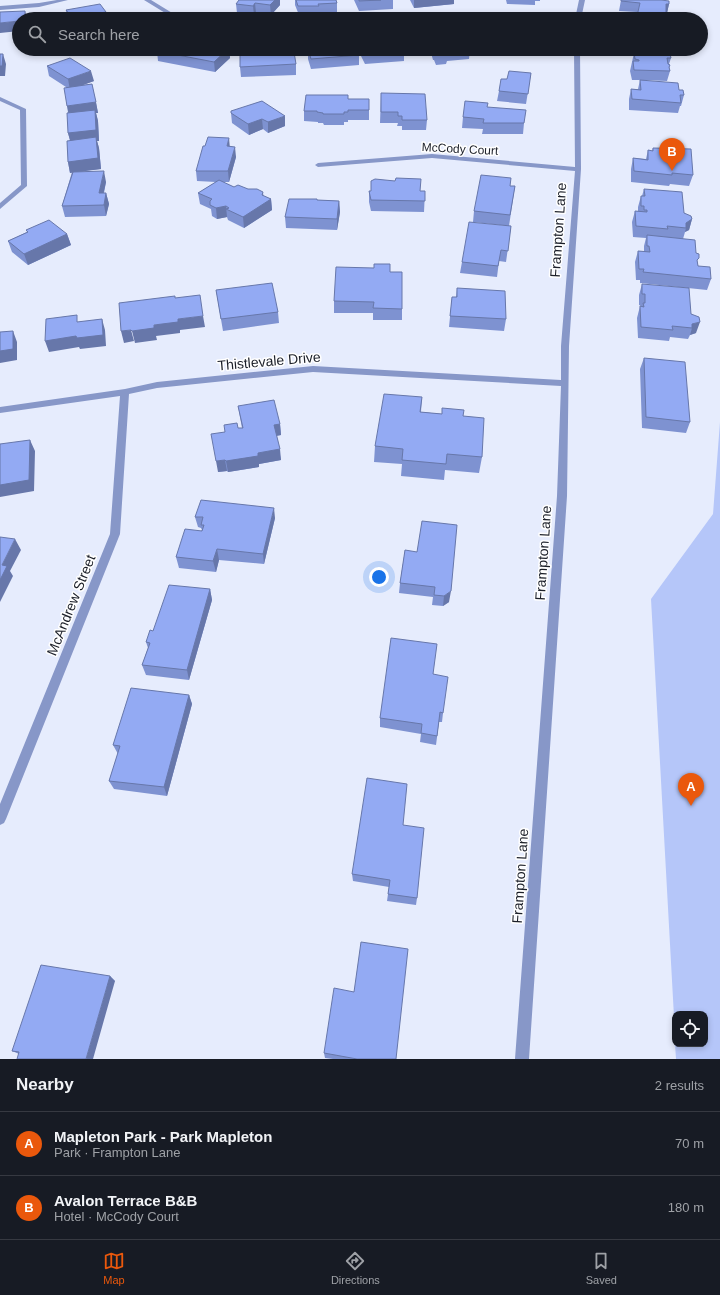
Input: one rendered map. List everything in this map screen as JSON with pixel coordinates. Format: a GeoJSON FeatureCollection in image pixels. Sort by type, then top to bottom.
{"type":"FeatureCollection","features":[{"type":"Feature","properties":{"kind":"street"},"geometry":{"type":"LineString","coordinates":[[0,8],[39,5],[65,0]]}},
{"type":"Feature","properties":{"kind":"street"},"geometry":{"type":"LineString","coordinates":[[147,0],[167,12]]}},
{"type":"Feature","properties":{"kind":"street"},"geometry":{"type":"LineString","coordinates":[[579,12],[582,0]]}},
{"type":"Feature","properties":{"kind":"street","name":"Frampton Lane"},"geometry":{"type":"LineString","coordinates":[[522,1059],[562,496],[565,346],[578,169],[577,56]]}},
{"type":"Feature","properties":{"kind":"street"},"geometry":{"type":"LineString","coordinates":[[0,99],[23,109],[24,186],[0,207]]}},
{"type":"Feature","properties":{"kind":"street","name":"McCody Court"},"geometry":{"type":"LineString","coordinates":[[318,165],[432,156],[578,169]]}},
{"type":"Feature","properties":{"kind":"street","name":"Thistlevale Drive"},"geometry":{"type":"LineString","coordinates":[[0,410],[125,392],[157,385],[313,370],[565,383]]}},
{"type":"Feature","properties":{"kind":"street","name":"McAndrew Street"},"geometry":{"type":"LineString","coordinates":[[0,819],[115,534],[125,392]]}},
{"type":"Feature","properties":{"kind":"shaded area"},"geometry":{"type":"Polygon","coordinates":[[[720,422],[720,1059],[676,1059],[675,1047],[708,1047],[708,1011],[674,1011],[651,599],[713,514],[720,422]]]}},
{"type":"Feature","properties":{"kind":"building"},"geometry":{"type":"Polygon","coordinates":[[[239,0],[275,0],[270,5],[255,3],[253,6],[236,4],[239,0]]]}},
{"type":"Feature","properties":{"kind":"building"},"geometry":{"type":"Polygon","coordinates":[[[296,0],[336,0],[337,3],[318,4],[319,6],[298,6],[296,0]]]}},
{"type":"Feature","properties":{"kind":"building"},"geometry":{"type":"Polygon","coordinates":[[[359,0],[381,0],[359,1],[359,0]]]}},
{"type":"Feature","properties":{"kind":"building"},"geometry":{"type":"Polygon","coordinates":[[[661,0],[669,1],[669,4],[666,4],[666,12],[638,12],[640,3],[621,1],[661,0]]]}},
{"type":"Feature","properties":{"kind":"building"},"geometry":{"type":"Polygon","coordinates":[[[100,4],[106,12],[68,12],[66,10],[100,4]]]}},
{"type":"Feature","properties":{"kind":"building"},"geometry":{"type":"Polygon","coordinates":[[[25,11],[12,12],[12,22],[0,23],[0,12],[25,11]]]}},
{"type":"Feature","properties":{"kind":"building"},"geometry":{"type":"Polygon","coordinates":[[[0,54],[3,54],[2,66],[0,66],[0,54]]]}},
{"type":"Feature","properties":{"kind":"building"},"geometry":{"type":"Polygon","coordinates":[[[183,56],[220,56],[214,62],[183,56]]]}},
{"type":"Feature","properties":{"kind":"building"},"geometry":{"type":"Polygon","coordinates":[[[240,56],[295,56],[296,64],[240,67],[240,56]]]}},
{"type":"Feature","properties":{"kind":"building"},"geometry":{"type":"Polygon","coordinates":[[[310,56],[347,56],[311,59],[310,56]]]}},
{"type":"Feature","properties":{"kind":"building"},"geometry":{"type":"Polygon","coordinates":[[[634,56],[670,56],[671,58],[667,58],[668,64],[670,65],[670,71],[634,70],[633,61],[639,61],[635,59],[634,56]]]}},
{"type":"Feature","properties":{"kind":"building"},"geometry":{"type":"Polygon","coordinates":[[[70,58],[91,71],[68,79],[47,66],[70,58]]]}},
{"type":"Feature","properties":{"kind":"building"},"geometry":{"type":"Polygon","coordinates":[[[509,71],[531,73],[528,94],[499,91],[501,79],[507,79],[509,71]]]}},
{"type":"Feature","properties":{"kind":"building"},"geometry":{"type":"Polygon","coordinates":[[[640,80],[678,83],[679,90],[683,90],[684,95],[680,95],[681,103],[632,99],[631,89],[641,90],[640,80]]]}},
{"type":"Feature","properties":{"kind":"building"},"geometry":{"type":"Polygon","coordinates":[[[92,84],[96,102],[67,106],[64,88],[92,84]]]}},
{"type":"Feature","properties":{"kind":"building"},"geometry":{"type":"Polygon","coordinates":[[[381,93],[425,94],[427,120],[402,120],[402,116],[398,116],[398,112],[381,112],[381,93]]]}},
{"type":"Feature","properties":{"kind":"building"},"geometry":{"type":"Polygon","coordinates":[[[306,95],[348,95],[348,99],[369,99],[369,110],[348,110],[348,112],[344,112],[344,114],[323,114],[317,111],[304,111],[306,95]]]}},
{"type":"Feature","properties":{"kind":"building"},"geometry":{"type":"Polygon","coordinates":[[[262,101],[285,116],[268,122],[262,119],[248,124],[231,113],[231,111],[262,101]]]}},
{"type":"Feature","properties":{"kind":"building"},"geometry":{"type":"Polygon","coordinates":[[[465,101],[488,103],[487,107],[526,110],[524,123],[483,123],[484,119],[463,117],[465,101]]]}},
{"type":"Feature","properties":{"kind":"building"},"geometry":{"type":"Polygon","coordinates":[[[95,110],[96,130],[68,133],[67,113],[95,110]]]}},
{"type":"Feature","properties":{"kind":"building"},"geometry":{"type":"Polygon","coordinates":[[[96,137],[98,158],[68,162],[67,141],[96,137]]]}},
{"type":"Feature","properties":{"kind":"building"},"geometry":{"type":"Polygon","coordinates":[[[208,137],[229,138],[227,146],[235,147],[228,171],[196,171],[203,146],[205,146],[208,137]]]}},
{"type":"Feature","properties":{"kind":"building"},"geometry":{"type":"Polygon","coordinates":[[[653,148],[691,149],[693,175],[672,173],[672,175],[634,171],[633,158],[648,160],[648,150],[653,151],[653,148]]]}},
{"type":"Feature","properties":{"kind":"building"},"geometry":{"type":"Polygon","coordinates":[[[104,171],[99,193],[106,193],[104,205],[62,206],[73,172],[104,171]]]}},
{"type":"Feature","properties":{"kind":"building"},"geometry":{"type":"Polygon","coordinates":[[[481,175],[511,178],[510,186],[515,186],[510,215],[474,211],[481,175]]]}},
{"type":"Feature","properties":{"kind":"building"},"geometry":{"type":"Polygon","coordinates":[[[396,178],[421,179],[420,191],[425,191],[425,201],[371,200],[369,191],[371,191],[371,181],[375,179],[395,181],[396,178]]]}},
{"type":"Feature","properties":{"kind":"building"},"geometry":{"type":"Polygon","coordinates":[[[219,180],[234,187],[238,185],[248,189],[257,189],[263,192],[262,195],[271,199],[243,217],[226,209],[229,208],[226,206],[216,208],[210,205],[210,201],[212,199],[198,193],[219,180]]]}},
{"type":"Feature","properties":{"kind":"building"},"geometry":{"type":"Polygon","coordinates":[[[644,189],[682,192],[684,213],[691,216],[692,219],[686,223],[686,228],[667,226],[668,229],[636,226],[635,211],[647,212],[647,210],[644,210],[644,206],[641,206],[641,196],[645,196],[644,189]]]}},
{"type":"Feature","properties":{"kind":"building"},"geometry":{"type":"Polygon","coordinates":[[[289,199],[339,201],[337,219],[285,217],[289,199]]]}},
{"type":"Feature","properties":{"kind":"building"},"geometry":{"type":"Polygon","coordinates":[[[49,220],[67,234],[24,254],[8,241],[28,232],[26,230],[49,220]]]}},
{"type":"Feature","properties":{"kind":"building"},"geometry":{"type":"Polygon","coordinates":[[[469,222],[511,226],[508,251],[501,250],[498,266],[462,262],[469,222]]]}},
{"type":"Feature","properties":{"kind":"building"},"geometry":{"type":"Polygon","coordinates":[[[647,235],[695,240],[696,253],[699,254],[699,258],[697,260],[698,266],[710,267],[711,279],[643,272],[644,269],[639,269],[638,251],[650,252],[649,246],[647,246],[647,235]]]}},
{"type":"Feature","properties":{"kind":"building"},"geometry":{"type":"Polygon","coordinates":[[[374,264],[390,264],[390,272],[402,272],[402,309],[373,308],[374,302],[334,301],[336,267],[374,268],[374,264]]]}},
{"type":"Feature","properties":{"kind":"building"},"geometry":{"type":"Polygon","coordinates":[[[272,283],[278,312],[221,319],[216,290],[272,283]]]}},
{"type":"Feature","properties":{"kind":"building"},"geometry":{"type":"Polygon","coordinates":[[[642,284],[689,288],[691,314],[699,317],[700,322],[692,324],[692,328],[672,326],[673,330],[641,327],[640,306],[644,307],[643,303],[645,303],[645,294],[642,294],[642,284]]]}},
{"type":"Feature","properties":{"kind":"building"},"geometry":{"type":"Polygon","coordinates":[[[457,288],[505,291],[506,319],[450,316],[452,297],[457,297],[457,288]]]}},
{"type":"Feature","properties":{"kind":"building"},"geometry":{"type":"Polygon","coordinates":[[[200,295],[203,316],[178,319],[178,322],[154,325],[154,328],[121,331],[119,303],[175,296],[175,298],[200,295]]]}},
{"type":"Feature","properties":{"kind":"building"},"geometry":{"type":"Polygon","coordinates":[[[77,315],[77,322],[102,319],[103,335],[77,338],[76,336],[45,341],[46,319],[77,315]]]}},
{"type":"Feature","properties":{"kind":"building"},"geometry":{"type":"Polygon","coordinates":[[[13,331],[13,349],[0,351],[0,332],[13,331]]]}},
{"type":"Feature","properties":{"kind":"building"},"geometry":{"type":"Polygon","coordinates":[[[644,358],[685,362],[690,422],[646,417],[644,358]]]}},
{"type":"Feature","properties":{"kind":"building"},"geometry":{"type":"Polygon","coordinates":[[[384,394],[422,397],[420,412],[442,414],[442,408],[464,410],[463,416],[484,418],[482,457],[447,454],[446,464],[402,460],[403,449],[375,446],[384,394]]]}},
{"type":"Feature","properties":{"kind":"building"},"geometry":{"type":"Polygon","coordinates":[[[274,400],[280,424],[274,425],[280,449],[258,453],[258,456],[216,461],[211,434],[225,432],[224,425],[237,423],[238,428],[243,428],[238,406],[274,400]]]}},
{"type":"Feature","properties":{"kind":"building"},"geometry":{"type":"Polygon","coordinates":[[[30,440],[29,480],[0,485],[0,444],[30,440]]]}},
{"type":"Feature","properties":{"kind":"building"},"geometry":{"type":"Polygon","coordinates":[[[201,500],[274,508],[263,554],[217,549],[213,561],[176,557],[185,529],[202,531],[204,525],[201,525],[203,517],[195,517],[201,500]]]}},
{"type":"Feature","properties":{"kind":"building"},"geometry":{"type":"Polygon","coordinates":[[[422,521],[457,525],[451,591],[444,596],[434,595],[435,587],[400,583],[405,550],[417,552],[422,521]]]}},
{"type":"Feature","properties":{"kind":"building"},"geometry":{"type":"Polygon","coordinates":[[[0,537],[15,539],[2,565],[7,566],[0,580],[0,537]]]}},
{"type":"Feature","properties":{"kind":"building"},"geometry":{"type":"Polygon","coordinates":[[[169,585],[210,589],[187,670],[142,665],[150,643],[146,642],[150,630],[153,631],[169,585]]]}},
{"type":"Feature","properties":{"kind":"building"},"geometry":{"type":"Polygon","coordinates":[[[391,638],[437,644],[433,674],[448,677],[443,713],[440,712],[437,736],[421,733],[422,724],[380,718],[391,638]]]}},
{"type":"Feature","properties":{"kind":"building"},"geometry":{"type":"Polygon","coordinates":[[[131,688],[189,695],[164,787],[109,781],[120,746],[113,745],[131,688]]]}},
{"type":"Feature","properties":{"kind":"building"},"geometry":{"type":"Polygon","coordinates":[[[367,778],[407,784],[403,825],[424,828],[417,898],[388,894],[390,880],[352,874],[367,778]]]}},
{"type":"Feature","properties":{"kind":"building"},"geometry":{"type":"Polygon","coordinates":[[[361,942],[408,949],[396,1059],[357,1059],[324,1053],[334,988],[354,992],[361,942]]]}},
{"type":"Feature","properties":{"kind":"building"},"geometry":{"type":"Polygon","coordinates":[[[41,965],[110,976],[86,1059],[17,1059],[19,1052],[12,1051],[41,965]]]}},
{"type":"Feature","properties":{"kind":"place","name":"Avalon Terrace B&B"},"geometry":{"type":"Point","coordinates":[672,171]}},
{"type":"Feature","properties":{"kind":"place","name":"Mapleton Park - Park Mapleton"},"geometry":{"type":"Point","coordinates":[691,806]}}]}
